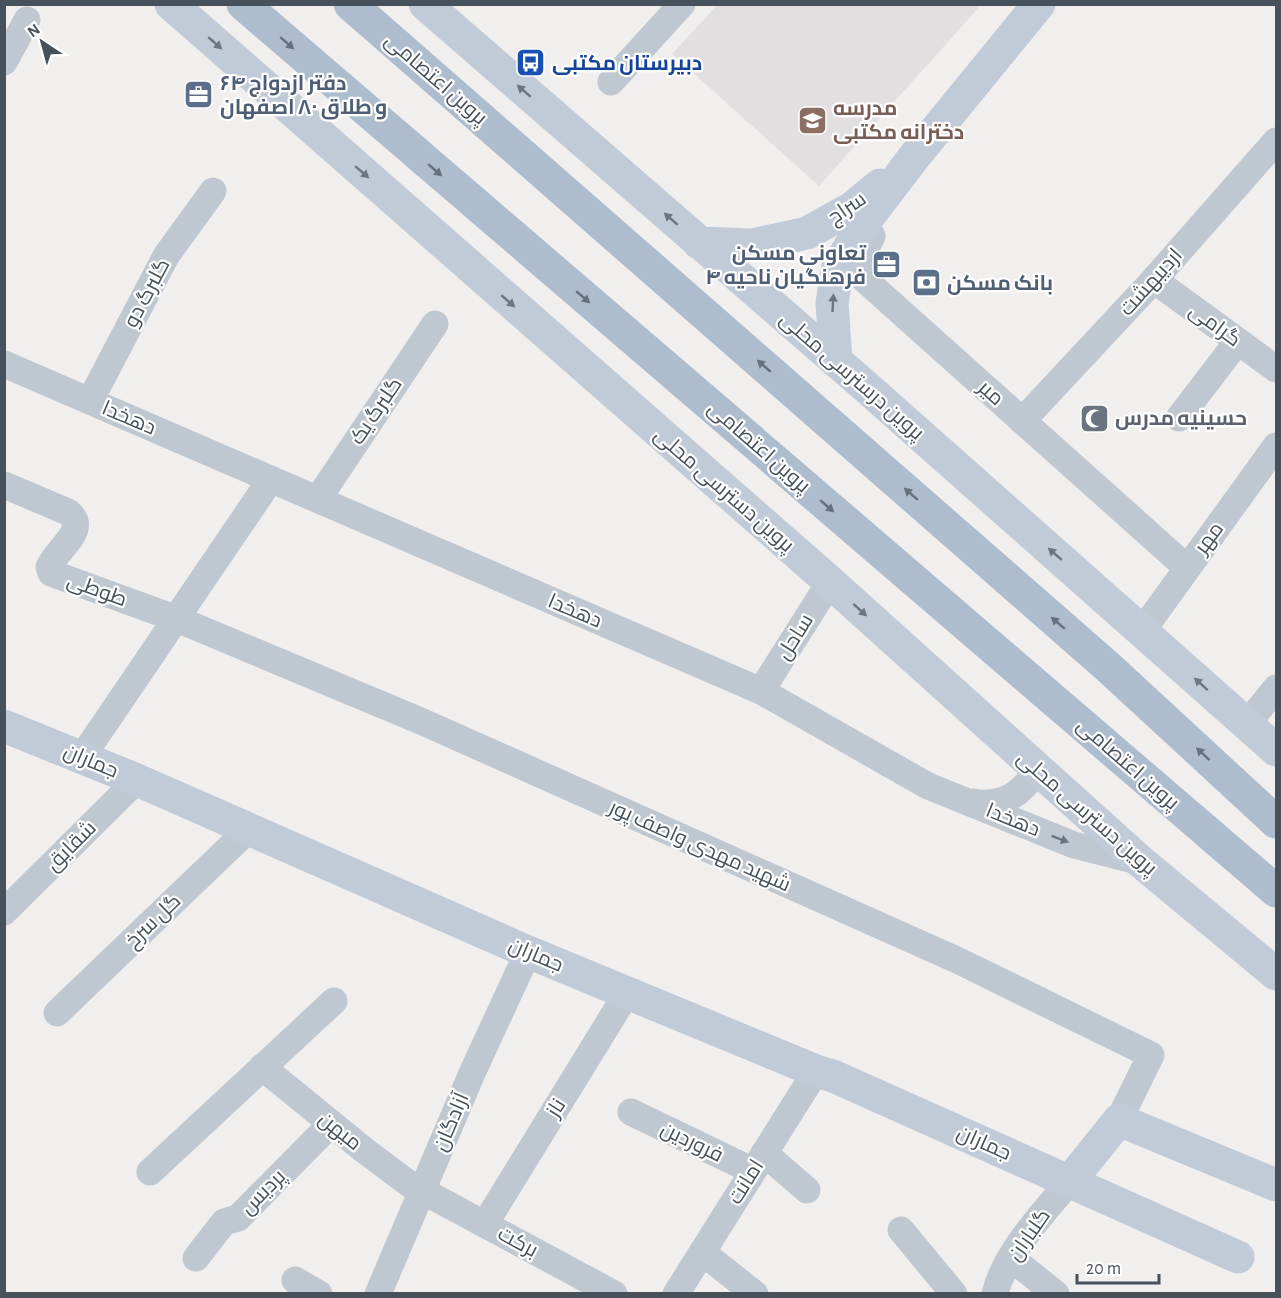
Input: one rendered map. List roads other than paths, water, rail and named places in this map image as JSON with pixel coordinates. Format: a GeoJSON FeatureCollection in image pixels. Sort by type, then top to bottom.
{"type":"FeatureCollection","features":[{"type":"Feature","properties":{"kind":"main road","name":"پروین دسترسی محلی"},"geometry":{"type":"LineString","coordinates":[[171,4],[830,582],[1141,862],[1276,974]]}},
{"type":"Feature","properties":{"kind":"main road","name":"پروین اعتصامی"},"geometry":{"type":"LineString","coordinates":[[243,4],[1276,891]]}},
{"type":"Feature","properties":{"kind":"main road","name":"پروین اعتصامی"},"geometry":{"type":"LineString","coordinates":[[350,4],[1108,667],[1276,822]]}},
{"type":"Feature","properties":{"kind":"main road","name":"پروین درسترسی محلی"},"geometry":{"type":"LineString","coordinates":[[425,4],[836,361],[1276,750]]}},
{"type":"Feature","properties":{"kind":"main road","name":"سراج"},"geometry":{"type":"LineString","coordinates":[[836,361],[832,303],[838,266],[866,220],[914,157],[1039,4]]}},
{"type":"Feature","properties":{"kind":"main road","name":"سراج"},"geometry":{"type":"LineString","coordinates":[[699,243],[752,245],[807,233],[852,208],[914,157]]}},
{"type":"Feature","properties":{"kind":"main road","name":"جماران"},"geometry":{"type":"LineString","coordinates":[[4,726],[137,780],[528,952],[833,1076],[1238,1257]]}},
{"type":"Feature","properties":{"kind":"main road"},"geometry":{"type":"LineString","coordinates":[[1240,788],[1276,815]]}},
{"type":"Feature","properties":{"kind":"main road"},"geometry":{"type":"LineString","coordinates":[[1070,1181],[1119,1120],[1276,1185]]}},
{"type":"Feature","properties":{"kind":"street"},"geometry":{"type":"LineString","coordinates":[[611,82],[682,4]]}},
{"type":"Feature","properties":{"kind":"street"},"geometry":{"type":"LineString","coordinates":[[4,62],[27,21]]}},
{"type":"Feature","properties":{"kind":"street","name":"اردیبهشت"},"geometry":{"type":"LineString","coordinates":[[1022,421],[1154,280],[1276,141]]}},
{"type":"Feature","properties":{"kind":"street","name":"گلبرگ دو"},"geometry":{"type":"LineString","coordinates":[[90,401],[166,256],[213,191]]}},
{"type":"Feature","properties":{"kind":"street","name":"میر"},"geometry":{"type":"LineString","coordinates":[[883,198],[876,230],[866,245],[855,271],[1187,568]]}},
{"type":"Feature","properties":{"kind":"street","name":"گرامی"},"geometry":{"type":"LineString","coordinates":[[1154,280],[1276,369]]}},
{"type":"Feature","properties":{"kind":"street","name":"گلبرگ یک"},"geometry":{"type":"LineString","coordinates":[[318,499],[435,324]]}},
{"type":"Feature","properties":{"kind":"street"},"geometry":{"type":"LineString","coordinates":[[1179,418],[1238,341]]}},
{"type":"Feature","properties":{"kind":"street","name":"دهخدا"},"geometry":{"type":"LineString","coordinates":[[4,364],[761,691],[928,786],[1074,844],[1141,862]]}},
{"type":"Feature","properties":{"kind":"street","name":"مهر"},"geometry":{"type":"LineString","coordinates":[[1142,631],[1276,446]]}},
{"type":"Feature","properties":{"kind":"street"},"geometry":{"type":"LineString","coordinates":[[82,757],[271,479]]}},
{"type":"Feature","properties":{"kind":"street","name":"طوطی"},"geometry":{"type":"LineString","coordinates":[[4,485],[68,512],[74,517],[77,524],[75,531],[52,558],[49,567],[51,573],[177,619]]}},
{"type":"Feature","properties":{"kind":"street","name":"ساحل"},"geometry":{"type":"LineString","coordinates":[[761,691],[830,582]]}},
{"type":"Feature","properties":{"kind":"street","name":"شهید مهدی واصف پور"},"geometry":{"type":"LineString","coordinates":[[177,619],[423,722],[946,955],[1151,1054],[1119,1120]]}},
{"type":"Feature","properties":{"kind":"street"},"geometry":{"type":"LineString","coordinates":[[1247,724],[1276,688]]}},
{"type":"Feature","properties":{"kind":"street"},"geometry":{"type":"LineString","coordinates":[[966,801],[988,804],[1008,799],[1026,787],[1037,770]]}},
{"type":"Feature","properties":{"kind":"street","name":"شقایق"},"geometry":{"type":"LineString","coordinates":[[4,912],[14,889],[137,780]]}},
{"type":"Feature","properties":{"kind":"street","name":"گل سرخ"},"geometry":{"type":"LineString","coordinates":[[57,1013],[249,829]]}},
{"type":"Feature","properties":{"kind":"street","name":"آزادگان"},"geometry":{"type":"LineString","coordinates":[[378,1293],[528,952]]}},
{"type":"Feature","properties":{"kind":"street","name":"ناز"},"geometry":{"type":"LineString","coordinates":[[485,1224],[627,993]]}},
{"type":"Feature","properties":{"kind":"street"},"geometry":{"type":"LineString","coordinates":[[150,1172],[334,1001]]}},
{"type":"Feature","properties":{"kind":"street","name":"میهن"},"geometry":{"type":"LineString","coordinates":[[262,1067],[331,1124],[408,1183],[422,1190]]}},
{"type":"Feature","properties":{"kind":"street","name":"امانت"},"geometry":{"type":"LineString","coordinates":[[676,1293],[816,1071]]}},
{"type":"Feature","properties":{"kind":"street","name":"فروردین"},"geometry":{"type":"LineString","coordinates":[[631,1112],[759,1162],[807,1190]]}},
{"type":"Feature","properties":{"kind":"street","name":"پردیس"},"geometry":{"type":"LineString","coordinates":[[196,1258],[224,1222],[238,1218],[331,1124]]}},
{"type":"Feature","properties":{"kind":"street","name":"گلباران"},"geometry":{"type":"LineString","coordinates":[[995,1293],[997,1283],[1023,1238],[1070,1181]]}},
{"type":"Feature","properties":{"kind":"street","name":"برکت"},"geometry":{"type":"LineString","coordinates":[[422,1190],[614,1293]]}},
{"type":"Feature","properties":{"kind":"street"},"geometry":{"type":"LineString","coordinates":[[901,1230],[954,1293]]}},
{"type":"Feature","properties":{"kind":"street"},"geometry":{"type":"LineString","coordinates":[[702,1252],[755,1293]]}},
{"type":"Feature","properties":{"kind":"street"},"geometry":{"type":"LineString","coordinates":[[1011,1258],[1056,1293]]}},
{"type":"Feature","properties":{"kind":"street"},"geometry":{"type":"LineString","coordinates":[[296,1280],[319,1293]]}},
{"type":"Feature","properties":{"kind":"place","name":"دبیرستان مکتبی"},"geometry":{"type":"Point","coordinates":[531,63]}},
{"type":"Feature","properties":{"kind":"place","name":"دفتر ازدواج ۶۴ و طلاق ۸۰ اصفهان"},"geometry":{"type":"Point","coordinates":[199,95]}},
{"type":"Feature","properties":{"kind":"place","name":"مدرسه دخترانه مکتبی"},"geometry":{"type":"Point","coordinates":[812,120]}},
{"type":"Feature","properties":{"kind":"place","name":"تعاونی مسکن فرهنگیان ناحیه ۴"},"geometry":{"type":"Point","coordinates":[887,265]}},
{"type":"Feature","properties":{"kind":"place","name":"بانک مسکن"},"geometry":{"type":"Point","coordinates":[926,283]}},
{"type":"Feature","properties":{"kind":"place","name":"حسینیه مدرس"},"geometry":{"type":"Point","coordinates":[1094,418]}}]}
